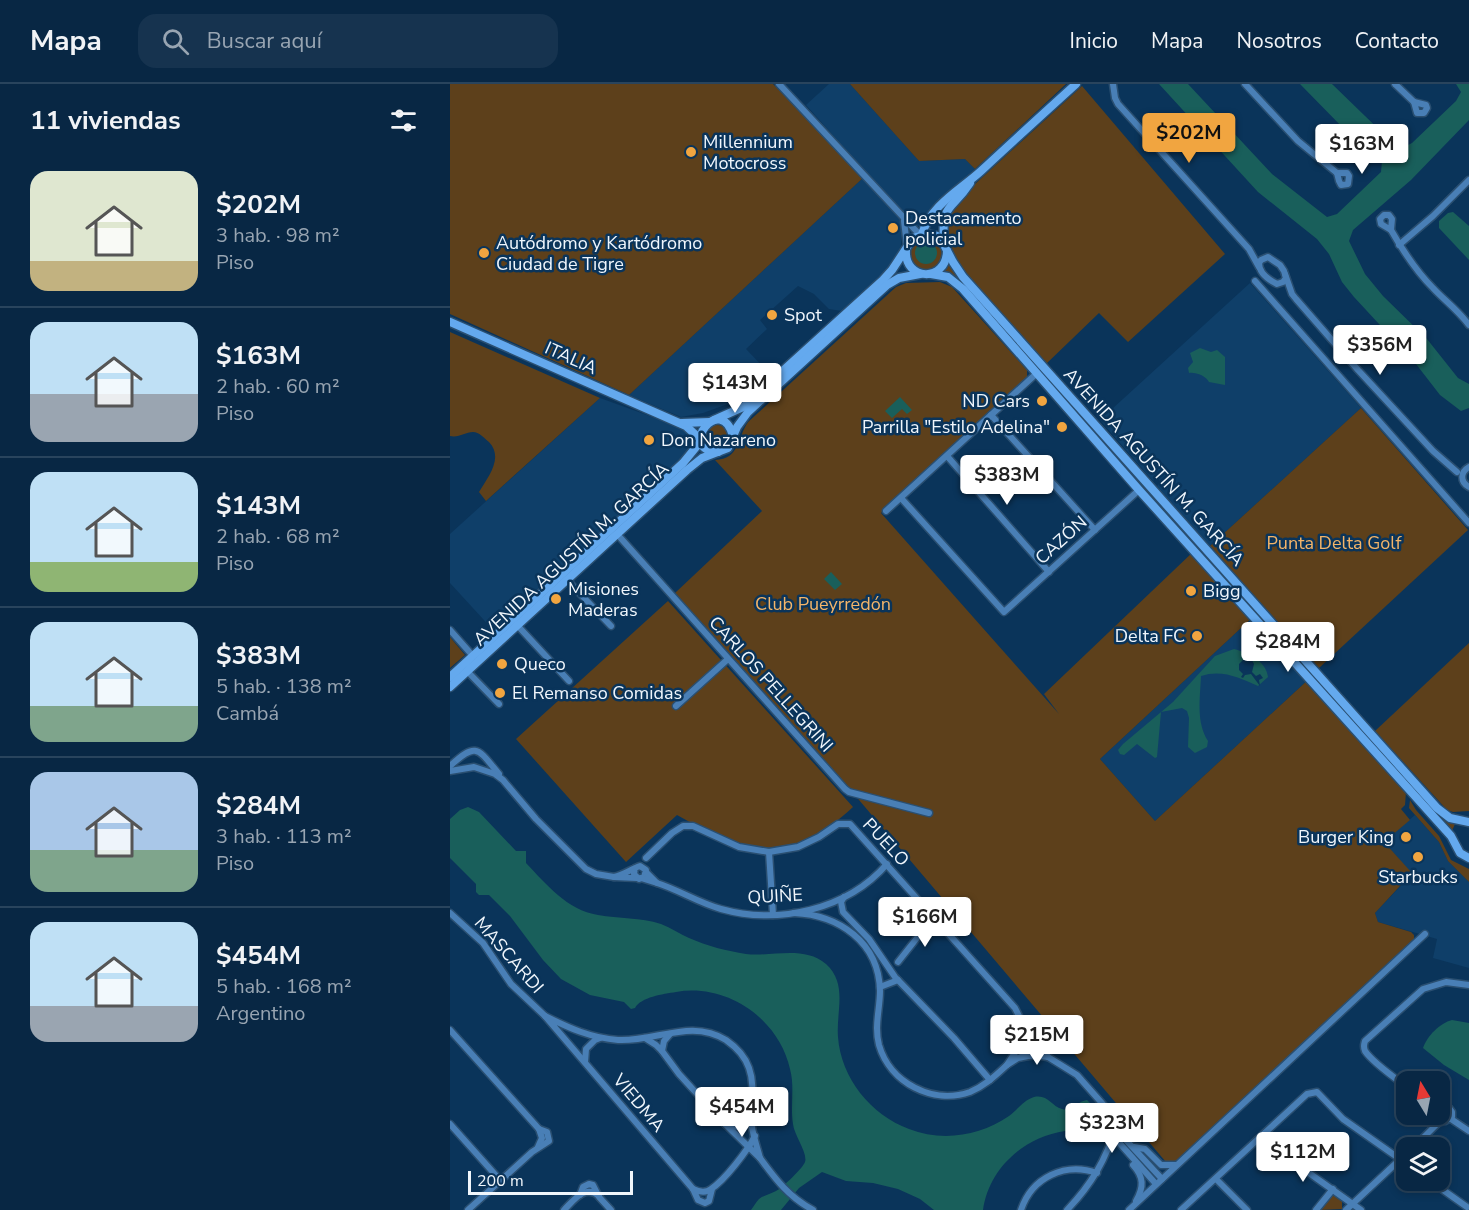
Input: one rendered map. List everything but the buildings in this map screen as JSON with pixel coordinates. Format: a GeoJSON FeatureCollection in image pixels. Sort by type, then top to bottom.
{"type":"FeatureCollection","features":[{"type":"Feature","properties":{"kind":"main road"},"geometry":{"type":"LineString","coordinates":[[974,178],[950,194],[921,234],[913,238],[883,280],[752,400],[733,413],[712,421],[702,429],[701,440],[709,451],[718,453],[728,448],[748,412],[887,285],[899,278],[931,274],[941,268],[945,263],[943,221],[946,210],[974,178],[1076,84]]}},
{"type":"Feature","properties":{"kind":"main road"},"geometry":{"type":"LineString","coordinates":[[921,234],[937,236],[945,247]]}},
{"type":"Feature","properties":{"kind":"main road","name":"AVENIDA AGUSTÍN M. GARCÍA"},"geometry":{"type":"LineString","coordinates":[[945,247],[970,285],[1437,808],[1456,821],[1469,822]]}},
{"type":"Feature","properties":{"kind":"main road"},"geometry":{"type":"LineString","coordinates":[[907,248],[907,262],[920,274]]}},
{"type":"Feature","properties":{"kind":"main road","name":"AVENIDA AGUSTÍN M. GARCÍA"},"geometry":{"type":"LineString","coordinates":[[931,274],[948,277],[956,283],[1451,836],[1460,853],[1469,858]]}},
{"type":"Feature","properties":{"kind":"main road","name":"ITALIA"},"geometry":{"type":"LineString","coordinates":[[450,322],[690,428],[701,440]]}},
{"type":"Feature","properties":{"kind":"main road"},"geometry":{"type":"LineString","coordinates":[[712,421],[719,420],[728,425],[733,436]]}},
{"type":"Feature","properties":{"kind":"main road","name":"ITALIA"},"geometry":{"type":"LineString","coordinates":[[678,423],[712,421]]}},
{"type":"Feature","properties":{"kind":"main road","name":"AVENIDA AGUSTÍN M. GARCÍA"},"geometry":{"type":"LineString","coordinates":[[450,677],[683,463],[701,440]]}},
{"type":"Feature","properties":{"kind":"main road","name":"AVENIDA AGUSTÍN M. GARCÍA"},"geometry":{"type":"LineString","coordinates":[[450,687],[695,462],[718,453]]}},
{"type":"Feature","properties":{"kind":"main road"},"geometry":{"type":"LineString","coordinates":[[1455,843],[1458,830],[1469,822]]}},
{"type":"Feature","properties":{"kind":"street"},"geometry":{"type":"LineString","coordinates":[[779,84],[903,218],[921,234]]}},
{"type":"Feature","properties":{"kind":"street"},"geometry":{"type":"LineString","coordinates":[[1113,84],[1118,104],[1250,249],[1269,280],[1292,294],[1443,462],[1465,468],[1462,479],[1469,487]]}},
{"type":"Feature","properties":{"kind":"street"},"geometry":{"type":"LineString","coordinates":[[1245,84],[1298,141],[1337,173]]}},
{"type":"Feature","properties":{"kind":"street"},"geometry":{"type":"LineString","coordinates":[[1395,84],[1414,102]]}},
{"type":"Feature","properties":{"kind":"street"},"geometry":{"type":"LineString","coordinates":[[1399,245],[1433,216],[1469,180]]}},
{"type":"Feature","properties":{"kind":"street"},"geometry":{"type":"LineString","coordinates":[[903,218],[907,230],[907,248]]}},
{"type":"Feature","properties":{"kind":"street"},"geometry":{"type":"LineString","coordinates":[[1391,230],[1399,245],[1424,278],[1449,301],[1469,325]]}},
{"type":"Feature","properties":{"kind":"street"},"geometry":{"type":"LineString","coordinates":[[1250,249],[1280,265],[1292,294]]}},
{"type":"Feature","properties":{"kind":"street"},"geometry":{"type":"LineString","coordinates":[[1259,267],[1261,260],[1268,257]]}},
{"type":"Feature","properties":{"kind":"street"},"geometry":{"type":"LineString","coordinates":[[1277,284],[1283,282],[1285,274]]}},
{"type":"Feature","properties":{"kind":"street"},"geometry":{"type":"LineString","coordinates":[[1255,281],[1469,523]]}},
{"type":"Feature","properties":{"kind":"street"},"geometry":{"type":"LineString","coordinates":[[886,511],[1037,373]]}},
{"type":"Feature","properties":{"kind":"street"},"geometry":{"type":"LineString","coordinates":[[991,415],[1095,530]]}},
{"type":"Feature","properties":{"kind":"street"},"geometry":{"type":"LineString","coordinates":[[946,456],[1049,572]]}},
{"type":"Feature","properties":{"kind":"street","name":"CAZÓN"},"geometry":{"type":"LineString","coordinates":[[901,498],[1004,612],[1139,490]]}},
{"type":"Feature","properties":{"kind":"street","name":"CARLOS PELLEGRINI"},"geometry":{"type":"LineString","coordinates":[[617,534],[849,792],[929,813]]}},
{"type":"Feature","properties":{"kind":"street"},"geometry":{"type":"LineString","coordinates":[[567,580],[611,626]]}},
{"type":"Feature","properties":{"kind":"street"},"geometry":{"type":"LineString","coordinates":[[517,625],[569,681]]}},
{"type":"Feature","properties":{"kind":"street"},"geometry":{"type":"LineString","coordinates":[[450,630],[473,656]]}},
{"type":"Feature","properties":{"kind":"street"},"geometry":{"type":"LineString","coordinates":[[676,706],[728,658]]}},
{"type":"Feature","properties":{"kind":"street"},"geometry":{"type":"LineString","coordinates":[[467,671],[499,704]]}},
{"type":"Feature","properties":{"kind":"street","name":"QUIÑE"},"geometry":{"type":"LineString","coordinates":[[450,766],[466,752],[476,751],[483,755],[536,819],[586,869],[596,874],[639,878],[657,883],[729,911],[773,915],[794,913],[826,905],[868,883],[887,864]]}},
{"type":"Feature","properties":{"kind":"street"},"geometry":{"type":"LineString","coordinates":[[450,771],[474,767],[495,774],[503,780]]}},
{"type":"Feature","properties":{"kind":"street","name":"PUELO"},"geometry":{"type":"LineString","coordinates":[[646,858],[678,828],[688,826],[739,847],[769,852],[798,847],[838,824],[846,823],[854,827],[1015,1008],[1024,1026],[1048,1057]]}},
{"type":"Feature","properties":{"kind":"street"},"geometry":{"type":"LineString","coordinates":[[769,852],[773,915]]}},
{"type":"Feature","properties":{"kind":"street"},"geometry":{"type":"LineString","coordinates":[[637,867],[634,874],[639,878],[645,877],[646,858]]}},
{"type":"Feature","properties":{"kind":"street"},"geometry":{"type":"LineString","coordinates":[[614,877],[628,873],[646,858]]}},
{"type":"Feature","properties":{"kind":"street"},"geometry":{"type":"LineString","coordinates":[[637,867],[646,871],[657,883]]}},
{"type":"Feature","properties":{"kind":"street"},"geometry":{"type":"LineString","coordinates":[[843,912],[841,902],[844,897]]}},
{"type":"Feature","properties":{"kind":"street"},"geometry":{"type":"LineString","coordinates":[[825,917],[822,911],[826,905],[843,912],[869,939],[896,978],[954,1038],[990,1080]]}},
{"type":"Feature","properties":{"kind":"street","name":"MASCARDI"},"geometry":{"type":"LineString","coordinates":[[450,913],[483,944],[521,995],[545,1016]]}},
{"type":"Feature","properties":{"kind":"street"},"geometry":{"type":"LineString","coordinates":[[794,913],[825,917],[846,927],[863,945],[874,964],[880,987],[876,1021],[878,1043],[886,1060],[899,1077],[914,1087],[941,1096],[971,1091],[990,1080],[1018,1058],[1030,1055],[1037,1050],[1035,1042],[1022,1042]]}},
{"type":"Feature","properties":{"kind":"street"},"geometry":{"type":"LineString","coordinates":[[896,978],[898,962],[917,938],[938,921]]}},
{"type":"Feature","properties":{"kind":"street"},"geometry":{"type":"LineString","coordinates":[[1131,1208],[1425,934]]}},
{"type":"Feature","properties":{"kind":"street"},"geometry":{"type":"LineString","coordinates":[[883,960],[889,963],[898,962]]}},
{"type":"Feature","properties":{"kind":"street"},"geometry":{"type":"LineString","coordinates":[[880,987],[896,978]]}},
{"type":"Feature","properties":{"kind":"street"},"geometry":{"type":"LineString","coordinates":[[1396,1077],[1365,1050],[1365,1041],[1423,989],[1446,982],[1469,985]]}},
{"type":"Feature","properties":{"kind":"street"},"geometry":{"type":"LineString","coordinates":[[545,1016],[587,1035],[602,1038],[620,1040],[645,1038],[692,1029],[711,1033],[732,1044],[748,1065],[753,1083],[751,1118],[760,1158]]}},
{"type":"Feature","properties":{"kind":"street"},"geometry":{"type":"LineString","coordinates":[[545,1016],[575,1050],[582,1052],[602,1038]]}},
{"type":"Feature","properties":{"kind":"street"},"geometry":{"type":"LineString","coordinates":[[1024,1026],[1021,1052],[1048,1057],[1077,1074],[1099,1101],[1115,1115],[1113,1136],[1097,1173],[1067,1210]]}},
{"type":"Feature","properties":{"kind":"street"},"geometry":{"type":"LineString","coordinates":[[450,1030],[539,1129],[542,1138],[538,1147],[468,1210]]}},
{"type":"Feature","properties":{"kind":"street"},"geometry":{"type":"LineString","coordinates":[[567,1040],[568,1035],[575,1030]]}},
{"type":"Feature","properties":{"kind":"street"},"geometry":{"type":"LineString","coordinates":[[662,1051],[664,1041],[672,1032]]}},
{"type":"Feature","properties":{"kind":"street"},"geometry":{"type":"LineString","coordinates":[[585,1063],[590,1038],[587,1035]]}},
{"type":"Feature","properties":{"kind":"street"},"geometry":{"type":"LineString","coordinates":[[645,1038],[662,1051],[679,1074],[724,1124],[760,1158],[780,1185],[794,1198],[813,1210]]}},
{"type":"Feature","properties":{"kind":"street"},"geometry":{"type":"LineString","coordinates":[[1007,1065],[1022,1042]]}},
{"type":"Feature","properties":{"kind":"street","name":"VIEDMA"},"geometry":{"type":"LineString","coordinates":[[575,1050],[693,1189]]}},
{"type":"Feature","properties":{"kind":"street"},"geometry":{"type":"LineString","coordinates":[[1181,1210],[1307,1094],[1312,1092],[1317,1092],[1343,1119],[1396,1156]]}},
{"type":"Feature","properties":{"kind":"street"},"geometry":{"type":"LineString","coordinates":[[1099,1101],[1098,1120],[1162,1179]]}},
{"type":"Feature","properties":{"kind":"street"},"geometry":{"type":"LineString","coordinates":[[1100,1113],[1108,1110]]}},
{"type":"Feature","properties":{"kind":"street"},"geometry":{"type":"LineString","coordinates":[[1450,1110],[1451,1119],[1469,1131]]}},
{"type":"Feature","properties":{"kind":"street"},"geometry":{"type":"LineString","coordinates":[[724,1124],[738,1127],[751,1118]]}},
{"type":"Feature","properties":{"kind":"street"},"geometry":{"type":"LineString","coordinates":[[450,1124],[500,1180]]}},
{"type":"Feature","properties":{"kind":"street"},"geometry":{"type":"LineString","coordinates":[[1105,1127],[1115,1125]]}},
{"type":"Feature","properties":{"kind":"street"},"geometry":{"type":"LineString","coordinates":[[1115,1125],[1127,1149],[1130,1161],[1141,1174],[1142,1179],[1142,1190],[1131,1208]]}},
{"type":"Feature","properties":{"kind":"street"},"geometry":{"type":"LineString","coordinates":[[1423,1137],[1433,1125]]}},
{"type":"Feature","properties":{"kind":"street"},"geometry":{"type":"LineString","coordinates":[[1105,1127],[1108,1151]]}},
{"type":"Feature","properties":{"kind":"street"},"geometry":{"type":"LineString","coordinates":[[450,1138],[457,1132]]}},
{"type":"Feature","properties":{"kind":"street"},"geometry":{"type":"LineString","coordinates":[[1265,1133],[1295,1163],[1361,1210]]}},
{"type":"Feature","properties":{"kind":"street"},"geometry":{"type":"LineString","coordinates":[[693,1189],[700,1192],[712,1189],[738,1161],[755,1136]]}},
{"type":"Feature","properties":{"kind":"street"},"geometry":{"type":"LineString","coordinates":[[1108,1151],[1119,1147],[1145,1149],[1161,1165],[1177,1165]]}},
{"type":"Feature","properties":{"kind":"street"},"geometry":{"type":"LineString","coordinates":[[1127,1149],[1156,1184]]}},
{"type":"Feature","properties":{"kind":"street"},"geometry":{"type":"LineString","coordinates":[[1346,1210],[1396,1164]]}},
{"type":"Feature","properties":{"kind":"street"},"geometry":{"type":"LineString","coordinates":[[1021,1210],[1028,1194],[1048,1176],[1072,1168],[1097,1173]]}},
{"type":"Feature","properties":{"kind":"street"},"geometry":{"type":"LineString","coordinates":[[1216,1179],[1247,1210]]}},
{"type":"Feature","properties":{"kind":"street"},"geometry":{"type":"LineString","coordinates":[[564,1210],[580,1194],[583,1186],[589,1184],[596,1187],[599,1197],[611,1210]]}},
{"type":"Feature","properties":{"kind":"street"},"geometry":{"type":"LineString","coordinates":[[693,1189],[698,1200],[705,1203],[711,1197],[712,1189]]}},
{"type":"Feature","properties":{"kind":"street"},"geometry":{"type":"LineString","coordinates":[[1316,1210],[1333,1189]]}},
{"type":"Feature","properties":{"kind":"street"},"geometry":{"type":"LineString","coordinates":[[1445,1191],[1467,1206]]}},
{"type":"Feature","properties":{"kind":"shaded area"},"geometry":{"type":"Polygon","coordinates":[[[829,84],[850,84],[919,161],[965,159],[975,169],[934,207],[921,226],[915,227],[806,105],[829,84]]]}},
{"type":"Feature","properties":{"kind":"shaded area"},"geometry":{"type":"Polygon","coordinates":[[[1159,84],[1188,84],[1272,174],[1327,217],[1337,214],[1381,172],[1382,161],[1347,132],[1300,84],[1332,84],[1396,146],[1402,148],[1412,143],[1456,101],[1461,92],[1456,84],[1469,84],[1469,120],[1411,180],[1353,230],[1349,241],[1365,274],[1383,296],[1427,339],[1458,378],[1469,384],[1469,408],[1461,411],[1440,395],[1416,364],[1342,282],[1329,254],[1317,239],[1258,192],[1159,84]]]}},
{"type":"Feature","properties":{"kind":"shaded area"},"geometry":{"type":"Polygon","coordinates":[[[864,177],[899,216],[903,225],[900,253],[884,275],[842,311],[829,309],[814,294],[798,286],[760,320],[767,329],[746,349],[771,375],[739,400],[703,413],[681,417],[629,395],[864,177]]]}},
{"type":"Feature","properties":{"kind":"shaded area"},"geometry":{"type":"Polygon","coordinates":[[[1453,212],[1469,226],[1469,260],[1439,228],[1439,221],[1448,213],[1453,212]]]}},
{"type":"Feature","properties":{"kind":"shaded area"},"geometry":{"type":"Polygon","coordinates":[[[926,242],[934,245],[937,253],[934,261],[926,264],[918,261],[915,253],[918,245],[926,242]]]}},
{"type":"Feature","properties":{"kind":"shaded area"},"geometry":{"type":"Polygon","coordinates":[[[1250,283],[1361,408],[1210,546],[1157,486],[1161,482],[1157,478],[1153,481],[1100,420],[1250,283]]]}},
{"type":"Feature","properties":{"kind":"shaded area"},"geometry":{"type":"Polygon","coordinates":[[[1200,348],[1211,352],[1217,350],[1225,357],[1225,385],[1209,382],[1200,375],[1189,373],[1188,368],[1193,362],[1190,353],[1200,348]]]}},
{"type":"Feature","properties":{"kind":"shaded area"},"geometry":{"type":"Polygon","coordinates":[[[900,397],[912,410],[907,414],[902,409],[892,418],[885,411],[900,397]]]}},
{"type":"Feature","properties":{"kind":"shaded area"},"geometry":{"type":"Polygon","coordinates":[[[600,398],[691,431],[697,441],[694,449],[494,631],[450,583],[450,534],[600,398]]]}},
{"type":"Feature","properties":{"kind":"shaded area"},"geometry":{"type":"Polygon","coordinates":[[[831,572],[842,584],[835,590],[824,579],[831,572]]]}},
{"type":"Feature","properties":{"kind":"shaded area"},"geometry":{"type":"Polygon","coordinates":[[[1254,616],[1310,678],[1155,821],[1100,759],[1254,616]]]}},
{"type":"Feature","properties":{"kind":"shaded area"},"geometry":{"type":"Polygon","coordinates":[[[1234,649],[1256,659],[1267,671],[1268,677],[1258,686],[1238,677],[1224,674],[1201,676],[1200,718],[1208,741],[1207,747],[1195,753],[1188,747],[1189,718],[1187,711],[1182,708],[1161,712],[1215,656],[1234,649]]]}},
{"type":"Feature","properties":{"kind":"shaded area"},"geometry":{"type":"Polygon","coordinates":[[[1161,712],[1157,757],[1155,758],[1137,744],[1124,755],[1120,754],[1118,750],[1123,744],[1161,712]]]}},
{"type":"Feature","properties":{"kind":"shaded area"},"geometry":{"type":"Polygon","coordinates":[[[468,807],[479,812],[516,851],[526,851],[526,863],[558,895],[576,908],[598,915],[661,924],[696,941],[724,950],[756,955],[798,953],[817,958],[826,964],[833,972],[839,989],[838,1037],[845,1067],[860,1093],[871,1105],[895,1123],[922,1133],[960,1135],[998,1123],[1027,1100],[1043,1097],[1058,1108],[1065,1110],[1087,1100],[1091,1104],[1089,1120],[1092,1129],[1068,1130],[1050,1134],[1023,1148],[1001,1168],[987,1195],[983,1210],[934,1210],[920,1199],[898,1189],[873,1183],[846,1181],[822,1172],[799,1188],[781,1210],[751,1210],[759,1199],[776,1191],[787,1182],[805,1162],[805,1154],[793,1124],[790,1069],[775,1035],[763,1020],[748,1008],[714,993],[695,991],[665,994],[642,1001],[631,1009],[624,1002],[590,995],[561,979],[543,960],[510,916],[489,895],[479,895],[476,892],[476,884],[450,858],[450,819],[460,810],[468,807]]]}},
{"type":"Feature","properties":{"kind":"shaded area"},"geometry":{"type":"Polygon","coordinates":[[[1415,815],[1439,842],[1448,861],[1469,882],[1469,968],[1433,958],[1437,939],[1378,922],[1375,913],[1412,874],[1384,842],[1415,815]]]}},
{"type":"Feature","properties":{"kind":"shaded area"},"geometry":{"type":"Polygon","coordinates":[[[1452,1020],[1469,1023],[1469,1080],[1444,1065],[1423,1048],[1434,1031],[1452,1020]]]}},
{"type":"Feature","properties":{"kind":"green space"},"geometry":{"type":"Polygon","coordinates":[[[450,84],[773,84],[864,177],[629,395],[450,314],[450,84]]]}},
{"type":"Feature","properties":{"kind":"green space"},"geometry":{"type":"Polygon","coordinates":[[[850,84],[1066,84],[975,169],[965,159],[919,161],[850,84]]]}},
{"type":"Feature","properties":{"kind":"green space"},"geometry":{"type":"Polygon","coordinates":[[[1082,86],[1225,254],[1128,342],[1099,313],[1045,365],[962,272],[947,236],[947,216],[975,184],[1082,86]]]}},
{"type":"Feature","properties":{"kind":"green space"},"geometry":{"type":"Polygon","coordinates":[[[926,238],[937,243],[942,254],[937,265],[926,270],[915,265],[910,254],[915,243],[926,238]]]}},
{"type":"Feature","properties":{"kind":"green space"},"geometry":{"type":"Polygon","coordinates":[[[950,260],[995,317],[1438,814],[1455,824],[1451,833],[1028,359],[943,272],[950,260]]]}},
{"type":"Feature","properties":{"kind":"green space","name":"Club Pueyrredón"},"geometry":{"type":"Polygon","coordinates":[[[940,282],[952,287],[1027,370],[1027,377],[881,513],[1059,714],[1044,694],[1194,551],[1254,616],[1100,759],[1155,821],[1310,678],[1406,792],[1405,805],[1401,809],[1410,820],[1384,842],[1412,873],[1375,913],[1378,922],[1411,932],[1414,939],[1171,1168],[837,774],[675,593],[762,511],[715,460],[723,459],[734,452],[748,422],[896,287],[906,283],[940,282]]]}},
{"type":"Feature","properties":{"kind":"green space"},"geometry":{"type":"Polygon","coordinates":[[[450,332],[600,398],[486,501],[479,492],[495,461],[493,448],[489,442],[475,432],[450,436],[450,332]]]}},
{"type":"Feature","properties":{"kind":"green space","name":"Punta Delta Golf"},"geometry":{"type":"Polygon","coordinates":[[[1361,408],[1468,530],[1319,668],[1210,546],[1361,408]]]}},
{"type":"Feature","properties":{"kind":"green space"},"geometry":{"type":"Polygon","coordinates":[[[717,425],[722,426],[728,432],[728,442],[722,448],[717,449],[712,448],[706,442],[705,437],[706,432],[712,426],[717,425]]]}},
{"type":"Feature","properties":{"kind":"green space"},"geometry":{"type":"Polygon","coordinates":[[[668,601],[853,807],[837,821],[806,841],[791,847],[775,849],[740,844],[677,815],[626,862],[516,739],[668,601]]]}},
{"type":"Feature","properties":{"kind":"green space"},"geometry":{"type":"Polygon","coordinates":[[[450,637],[465,655],[450,668],[450,637]]]}},
{"type":"Feature","properties":{"kind":"green space"},"geometry":{"type":"Polygon","coordinates":[[[1469,643],[1469,811],[1453,812],[1447,810],[1375,731],[1469,643]]]}},
{"type":"Feature","properties":{"kind":"green space"},"geometry":{"type":"Polygon","coordinates":[[[1410,800],[1439,836],[1451,860],[1469,869],[1469,882],[1448,861],[1439,842],[1409,808],[1410,800]]]}},
{"type":"Feature","properties":{"kind":"green space"},"geometry":{"type":"Polygon","coordinates":[[[1333,1195],[1342,1201],[1342,1209],[1319,1210],[1333,1195]]]}},
{"type":"Feature","properties":{"kind":"pier"},"geometry":{"type":"Polygon","coordinates":[[[1249,654],[1254,664],[1252,672],[1256,676],[1260,674],[1263,678],[1259,680],[1260,686],[1251,674],[1241,677],[1243,674],[1239,670],[1239,664],[1243,660],[1249,660],[1249,654]]]}},
{"type":"Feature","properties":{"kind":"place","name":"Millennium Motocross"},"geometry":{"type":"Point","coordinates":[691,152]}},
{"type":"Feature","properties":{"kind":"place","name":"Destacamento policial"},"geometry":{"type":"Point","coordinates":[893,228]}},
{"type":"Feature","properties":{"kind":"place","name":"Autódromo y Kartódromo Ciudad de Tigre"},"geometry":{"type":"Point","coordinates":[484,253]}},
{"type":"Feature","properties":{"kind":"place","name":"Spot"},"geometry":{"type":"Point","coordinates":[772,315]}},
{"type":"Feature","properties":{"kind":"place","name":"ND Cars"},"geometry":{"type":"Point","coordinates":[1042,401]}},
{"type":"Feature","properties":{"kind":"place","name":"Parrilla \"Estilo Adelina\""},"geometry":{"type":"Point","coordinates":[1062,427]}},
{"type":"Feature","properties":{"kind":"place","name":"Don Nazareno"},"geometry":{"type":"Point","coordinates":[649,440]}},
{"type":"Feature","properties":{"kind":"place","name":"Bigg"},"geometry":{"type":"Point","coordinates":[1191,591]}},
{"type":"Feature","properties":{"kind":"place","name":"Misiones Maderas"},"geometry":{"type":"Point","coordinates":[556,599]}},
{"type":"Feature","properties":{"kind":"place","name":"Delta FC"},"geometry":{"type":"Point","coordinates":[1197,636]}},
{"type":"Feature","properties":{"kind":"place","name":"Queco"},"geometry":{"type":"Point","coordinates":[502,664]}},
{"type":"Feature","properties":{"kind":"place","name":"El Remanso Comidas"},"geometry":{"type":"Point","coordinates":[500,693]}},
{"type":"Feature","properties":{"kind":"place","name":"Burger King"},"geometry":{"type":"Point","coordinates":[1406,837]}},
{"type":"Feature","properties":{"kind":"place","name":"Starbucks"},"geometry":{"type":"Point","coordinates":[1418,857]}}]}
